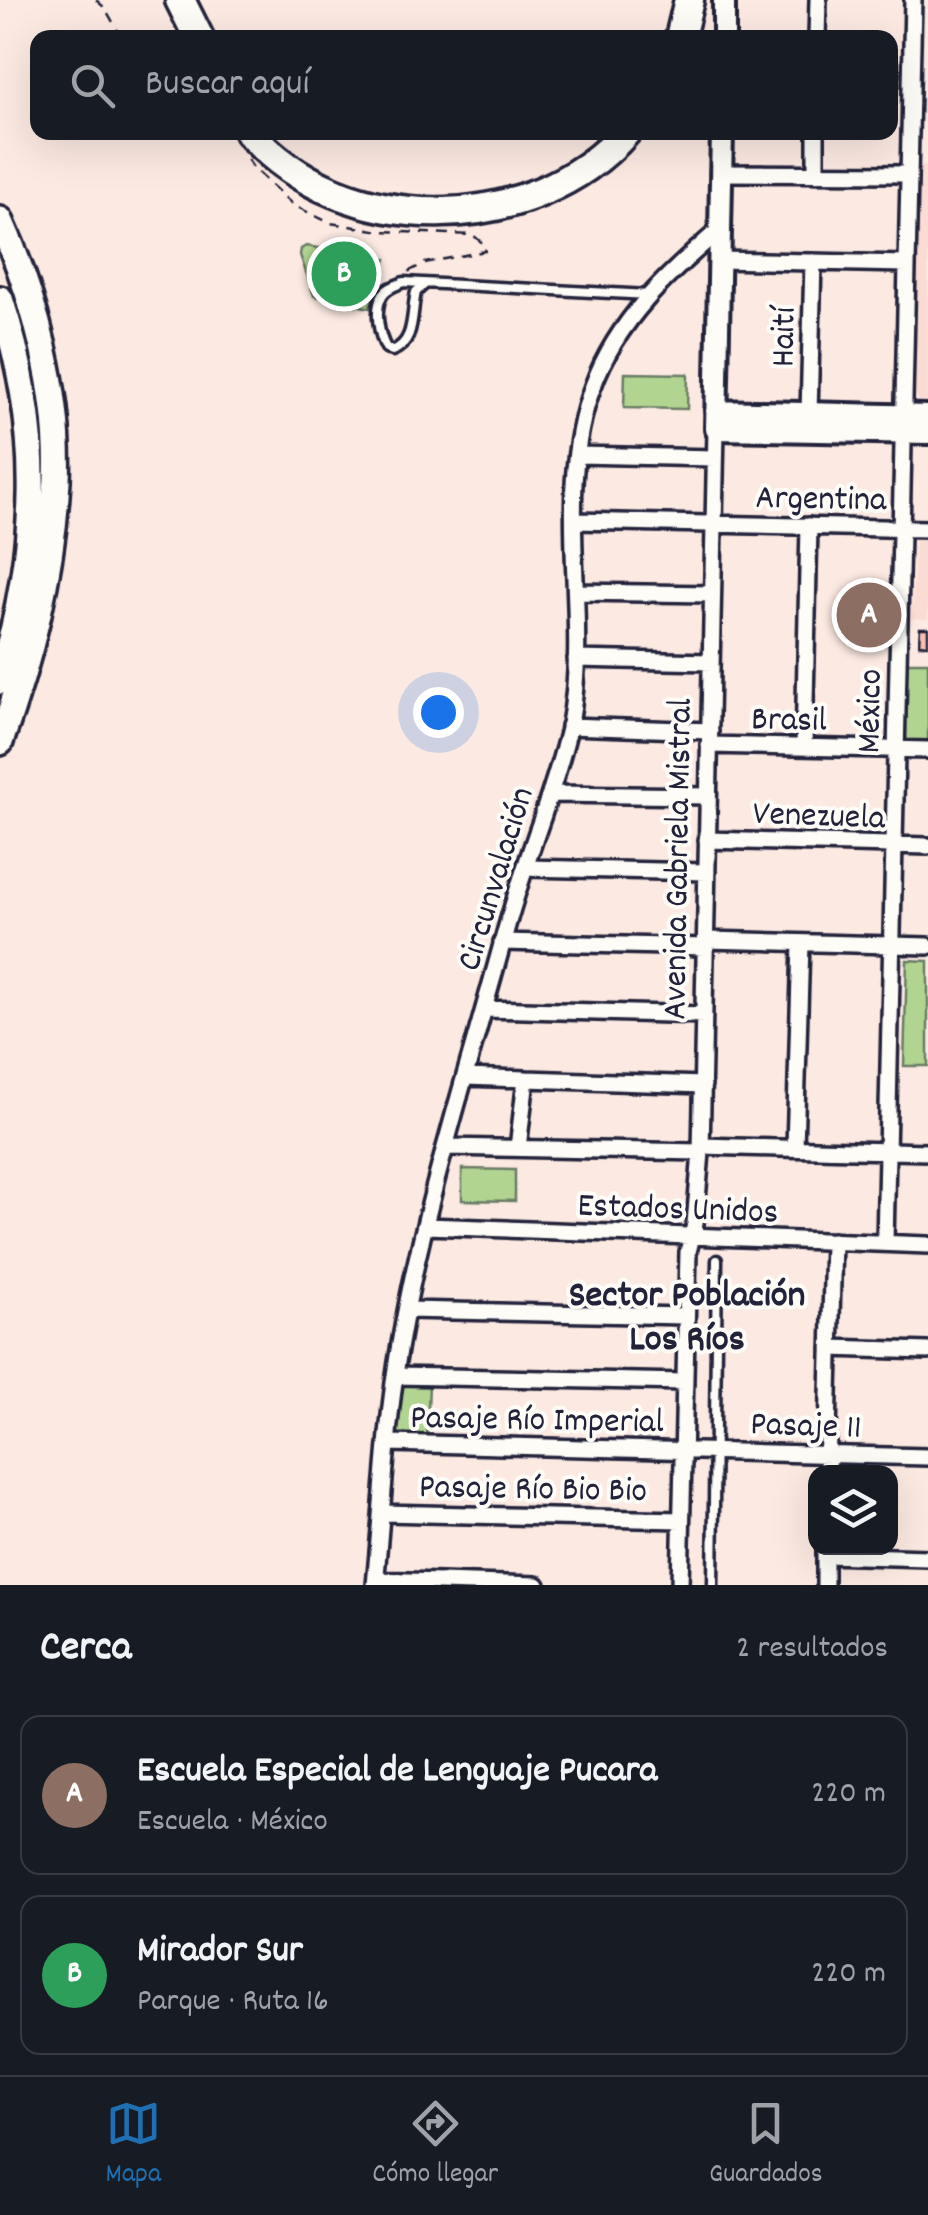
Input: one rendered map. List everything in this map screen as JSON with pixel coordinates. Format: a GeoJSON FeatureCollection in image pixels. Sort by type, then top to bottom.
{"type":"FeatureCollection","features":[{"type":"Feature","properties":{"kind":"highway"},"geometry":{"type":"LineString","coordinates":[[180,0],[194,30]]}},
{"type":"Feature","properties":{"kind":"highway"},"geometry":{"type":"LineString","coordinates":[[682,30],[688,0]]}},
{"type":"Feature","properties":{"kind":"highway"},"geometry":{"type":"LineString","coordinates":[[258,140],[288,168],[332,192],[374,205],[451,212],[493,208],[552,188],[588,167],[617,140]]}},
{"type":"Feature","properties":{"kind":"main road"},"geometry":{"type":"LineString","coordinates":[[0,220],[39,333],[52,400],[57,480],[39,616],[0,742]]}},
{"type":"Feature","properties":{"kind":"main road"},"geometry":{"type":"LineString","coordinates":[[0,299],[25,403],[32,481],[25,580],[0,681]]}},
{"type":"Feature","properties":{"kind":"street"},"geometry":{"type":"LineString","coordinates":[[724,0],[724,30]]}},
{"type":"Feature","properties":{"kind":"street"},"geometry":{"type":"LineString","coordinates":[[817,30],[818,0]]}},
{"type":"Feature","properties":{"kind":"street","name":"México"},"geometry":{"type":"LineString","coordinates":[[885,1243],[909,167],[920,62],[913,0]]}},
{"type":"Feature","properties":{"kind":"street","name":"Avenida Gabriela Mistral"},"geometry":{"type":"LineString","coordinates":[[680,1585],[688,1252],[701,1149],[703,1085],[722,140]]}},
{"type":"Feature","properties":{"kind":"street"},"geometry":{"type":"LineString","coordinates":[[816,140],[816,174]]}},
{"type":"Feature","properties":{"kind":"street"},"geometry":{"type":"LineString","coordinates":[[721,174],[816,174],[909,167],[928,160]]}},
{"type":"Feature","properties":{"kind":"street","name":"Circunvalación"},"geometry":{"type":"LineString","coordinates":[[376,1582],[395,1376],[407,1310],[502,942],[569,726],[576,658],[576,455],[585,410],[600,367],[622,330],[648,296],[720,229]]}},
{"type":"Feature","properties":{"kind":"street"},"geometry":{"type":"LineString","coordinates":[[719,260],[907,264]]}},
{"type":"Feature","properties":{"kind":"street","name":"Haití"},"geometry":{"type":"LineString","coordinates":[[809,413],[813,262]]}},
{"type":"Feature","properties":{"kind":"street"},"geometry":{"type":"LineString","coordinates":[[716,420],[809,413],[904,424],[928,433]]}},
{"type":"Feature","properties":{"kind":"street"},"geometry":{"type":"LineString","coordinates":[[716,420],[904,424],[928,416]]}},
{"type":"Feature","properties":{"kind":"street"},"geometry":{"type":"LineString","coordinates":[[576,455],[715,458]]}},
{"type":"Feature","properties":{"kind":"street","name":"Argentina"},"geometry":{"type":"LineString","coordinates":[[574,521],[928,528]]}},
{"type":"Feature","properties":{"kind":"street"},"geometry":{"type":"LineString","coordinates":[[804,747],[809,526]]}},
{"type":"Feature","properties":{"kind":"street"},"geometry":{"type":"LineString","coordinates":[[576,592],[712,594]]}},
{"type":"Feature","properties":{"kind":"street"},"geometry":{"type":"LineString","coordinates":[[576,658],[711,662]]}},
{"type":"Feature","properties":{"kind":"street","name":"Brasil"},"geometry":{"type":"LineString","coordinates":[[569,726],[804,747],[928,750]]}},
{"type":"Feature","properties":{"kind":"street"},"geometry":{"type":"LineString","coordinates":[[550,794],[708,796]]}},
{"type":"Feature","properties":{"kind":"street","name":"Venezuela"},"geometry":{"type":"LineString","coordinates":[[708,840],[928,846]]}},
{"type":"Feature","properties":{"kind":"street"},"geometry":{"type":"LineString","coordinates":[[525,868],[707,872]]}},
{"type":"Feature","properties":{"kind":"street"},"geometry":{"type":"LineString","coordinates":[[502,942],[928,946]]}},
{"type":"Feature","properties":{"kind":"street"},"geometry":{"type":"LineString","coordinates":[[795,1148],[800,942]]}},
{"type":"Feature","properties":{"kind":"street"},"geometry":{"type":"LineString","coordinates":[[484,1009],[704,1016]]}},
{"type":"Feature","properties":{"kind":"street"},"geometry":{"type":"LineString","coordinates":[[466,1077],[703,1085]]}},
{"type":"Feature","properties":{"kind":"street"},"geometry":{"type":"LineString","coordinates":[[518,1148],[526,1079]]}},
{"type":"Feature","properties":{"kind":"street"},"geometry":{"type":"LineString","coordinates":[[446,1147],[928,1152]]}},
{"type":"Feature","properties":{"kind":"street","name":"Estados Unidos"},"geometry":{"type":"LineString","coordinates":[[426,1226],[928,1245]]}},
{"type":"Feature","properties":{"kind":"street"},"geometry":{"type":"LineString","coordinates":[[827,1465],[833,1242]]}},
{"type":"Feature","properties":{"kind":"street"},"geometry":{"type":"LineString","coordinates":[[407,1310],[686,1316]]}},
{"type":"Feature","properties":{"kind":"street"},"geometry":{"type":"LineString","coordinates":[[830,1348],[928,1351]]}},
{"type":"Feature","properties":{"kind":"street"},"geometry":{"type":"LineString","coordinates":[[395,1376],[685,1382]]}},
{"type":"Feature","properties":{"kind":"street","name":"Pasaje Río Imperial"},"geometry":{"type":"LineString","coordinates":[[389,1443],[683,1450]]}},
{"type":"Feature","properties":{"kind":"street","name":"Pasaje 11"},"geometry":{"type":"LineString","coordinates":[[683,1450],[928,1457]]}},
{"type":"Feature","properties":{"kind":"street","name":"Pasaje Río Bio Bio"},"geometry":{"type":"LineString","coordinates":[[382,1513],[682,1520]]}},
{"type":"Feature","properties":{"kind":"street"},"geometry":{"type":"LineString","coordinates":[[824,1585],[825,1555]]}},
{"type":"Feature","properties":{"kind":"street"},"geometry":{"type":"LineString","coordinates":[[884,1555],[928,1558]]}},
{"type":"Feature","properties":{"kind":"street"},"geometry":{"type":"LineString","coordinates":[[376,1582],[536,1585]]}},
{"type":"Feature","properties":{"kind":"lane"},"geometry":{"type":"LineString","coordinates":[[425,284],[416,292],[411,331],[404,344],[392,350],[386,348],[378,321],[382,296],[392,286],[404,282],[648,296]]}},
{"type":"Feature","properties":{"kind":"lane"},"geometry":{"type":"LineString","coordinates":[[713,1585],[717,1260]]}},
{"type":"Feature","properties":{"kind":"path"},"geometry":{"type":"LineString","coordinates":[[96,0],[117,30]]}},
{"type":"Feature","properties":{"kind":"shaded area"},"geometry":{"type":"Polygon","coordinates":[[[917,166],[928,166],[928,403],[915,396],[917,166]]]}},
{"type":"Feature","properties":{"kind":"shaded area"},"geometry":{"type":"Polygon","coordinates":[[[915,540],[928,541],[928,619],[912,618],[915,540]]]}},
{"type":"Feature","properties":{"kind":"green space"},"geometry":{"type":"Polygon","coordinates":[[[306,246],[386,259],[370,308],[314,296],[300,255],[306,246]]]}},
{"type":"Feature","properties":{"kind":"green space"},"geometry":{"type":"Polygon","coordinates":[[[625,373],[688,374],[687,409],[624,408],[625,373]]]}},
{"type":"Feature","properties":{"kind":"green space"},"geometry":{"type":"Polygon","coordinates":[[[906,662],[928,662],[928,741],[906,741],[906,662]]]}},
{"type":"Feature","properties":{"kind":"green space"},"geometry":{"type":"Polygon","coordinates":[[[907,960],[928,961],[928,1066],[904,1066],[907,960]]]}},
{"type":"Feature","properties":{"kind":"green space"},"geometry":{"type":"Polygon","coordinates":[[[462,1169],[515,1170],[515,1201],[462,1200],[462,1169]]]}},
{"type":"Feature","properties":{"kind":"green space"},"geometry":{"type":"Polygon","coordinates":[[[398,1381],[429,1383],[427,1438],[395,1437],[398,1381]]]}},
{"type":"Feature","properties":{"kind":"building"},"geometry":{"type":"Polygon","coordinates":[[[920,628],[928,628],[928,645],[919,644],[920,628]]]}},
{"type":"Feature","properties":{"kind":"place","name":"Mirador Sur"},"geometry":{"type":"Point","coordinates":[344,274]}},
{"type":"Feature","properties":{"kind":"place","name":"Escuela Especial de Lenguaje Pucara"},"geometry":{"type":"Point","coordinates":[869,615]}},
{"type":"Feature","properties":{"kind":"district","name":"Sector Población Los Ríos"},"geometry":{"type":"Point","coordinates":[687,1314]}}]}
